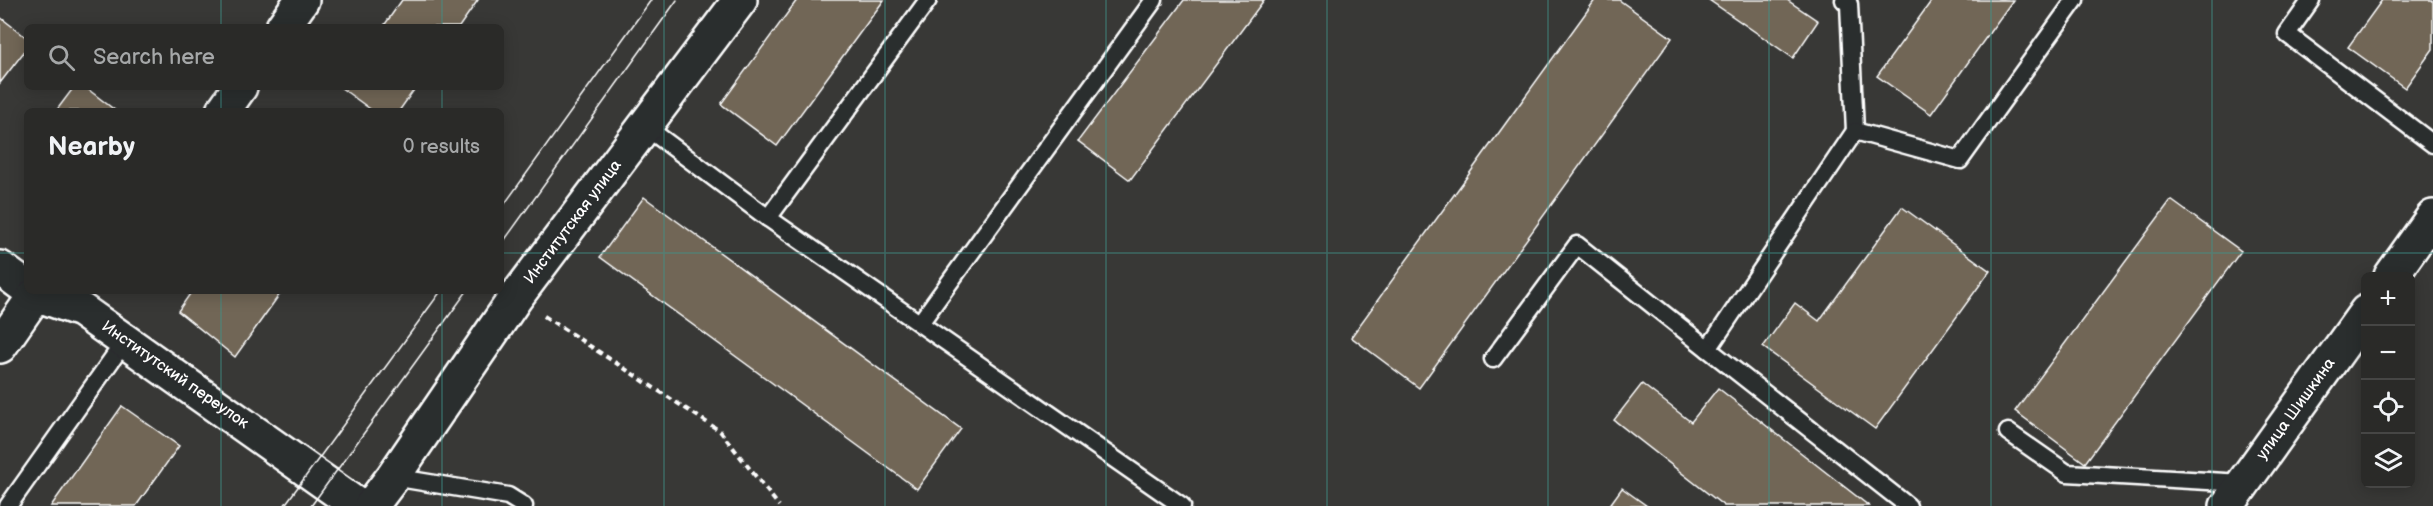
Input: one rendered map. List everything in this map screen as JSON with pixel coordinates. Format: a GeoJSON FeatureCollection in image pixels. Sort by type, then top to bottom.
{"type":"FeatureCollection","features":[{"type":"Feature","properties":{"kind":"main road"},"geometry":{"type":"LineString","coordinates":[[285,24],[302,0]]}},
{"type":"Feature","properties":{"kind":"main road","name":"Институтская улица"},"geometry":{"type":"LineString","coordinates":[[371,506],[516,297],[740,0]]}},
{"type":"Feature","properties":{"kind":"main road"},"geometry":{"type":"LineString","coordinates":[[225,108],[238,90]]}},
{"type":"Feature","properties":{"kind":"main road"},"geometry":{"type":"LineString","coordinates":[[2394,272],[2433,217]]}},
{"type":"Feature","properties":{"kind":"main road","name":"Институтский переулок"},"geometry":{"type":"LineString","coordinates":[[0,268],[24,286]]}},
{"type":"Feature","properties":{"kind":"main road"},"geometry":{"type":"LineString","coordinates":[[0,346],[29,294]]}},
{"type":"Feature","properties":{"kind":"main road","name":"Институтский переулок"},"geometry":{"type":"LineString","coordinates":[[48,294],[88,301],[125,340],[358,506]]}},
{"type":"Feature","properties":{"kind":"main road","name":"улица Шишкина"},"geometry":{"type":"LineString","coordinates":[[2235,494],[2361,319]]}},
{"type":"Feature","properties":{"kind":"lane"},"geometry":{"type":"LineString","coordinates":[[768,218],[928,0]]}},
{"type":"Feature","properties":{"kind":"lane"},"geometry":{"type":"LineString","coordinates":[[920,323],[1154,0]]}},
{"type":"Feature","properties":{"kind":"lane"},"geometry":{"type":"LineString","coordinates":[[1854,131],[1960,160],[2074,0]]}},
{"type":"Feature","properties":{"kind":"lane"},"geometry":{"type":"LineString","coordinates":[[2311,0],[2287,34],[2433,144]]}},
{"type":"Feature","properties":{"kind":"lane"},"geometry":{"type":"LineString","coordinates":[[1708,349],[1854,131],[1848,1]]}},
{"type":"Feature","properties":{"kind":"lane"},"geometry":{"type":"LineString","coordinates":[[646,127],[768,218],[1182,506]]}},
{"type":"Feature","properties":{"kind":"lane"},"geometry":{"type":"LineString","coordinates":[[1493,359],[1577,245],[1908,506]]}},
{"type":"Feature","properties":{"kind":"lane"},"geometry":{"type":"LineString","coordinates":[[8,506],[125,340]]}},
{"type":"Feature","properties":{"kind":"lane"},"geometry":{"type":"LineString","coordinates":[[2008,432],[2067,473],[2235,494]]}},
{"type":"Feature","properties":{"kind":"lane"},"geometry":{"type":"LineString","coordinates":[[393,477],[508,496],[524,506]]}},
{"type":"Feature","properties":{"kind":"path"},"geometry":{"type":"LineString","coordinates":[[516,297],[720,431],[779,506]]}},
{"type":"Feature","properties":{"kind":"building"},"geometry":{"type":"Polygon","coordinates":[[[402,0],[478,0],[461,24],[385,24],[402,0]]]}},
{"type":"Feature","properties":{"kind":"building"},"geometry":{"type":"Polygon","coordinates":[[[797,0],[884,0],[777,146],[721,104],[797,0]]]}},
{"type":"Feature","properties":{"kind":"building"},"geometry":{"type":"Polygon","coordinates":[[[1184,0],[1264,0],[1130,180],[1078,141],[1184,0]]]}},
{"type":"Feature","properties":{"kind":"building"},"geometry":{"type":"Polygon","coordinates":[[[1595,0],[1619,0],[1672,38],[1419,388],[1351,337],[1595,0]]]}},
{"type":"Feature","properties":{"kind":"building"},"geometry":{"type":"Polygon","coordinates":[[[1709,0],[1787,0],[1818,21],[1793,58],[1709,0]]]}},
{"type":"Feature","properties":{"kind":"building"},"geometry":{"type":"Polygon","coordinates":[[[1932,0],[2013,0],[1931,114],[1877,76],[1932,0]]]}},
{"type":"Feature","properties":{"kind":"building"},"geometry":{"type":"Polygon","coordinates":[[[2382,0],[2433,0],[2433,49],[2405,88],[2348,47],[2382,0]]]}},
{"type":"Feature","properties":{"kind":"building"},"geometry":{"type":"Polygon","coordinates":[[[0,17],[24,36],[24,52],[0,83],[0,17]]]}},
{"type":"Feature","properties":{"kind":"building"},"geometry":{"type":"Polygon","coordinates":[[[72,90],[89,90],[112,108],[58,108],[72,90]]]}},
{"type":"Feature","properties":{"kind":"building"},"geometry":{"type":"Polygon","coordinates":[[[344,90],[414,90],[401,108],[369,108],[344,90]]]}},
{"type":"Feature","properties":{"kind":"building"},"geometry":{"type":"Polygon","coordinates":[[[644,197],[961,429],[917,489],[600,257],[644,197]]]}},
{"type":"Feature","properties":{"kind":"building"},"geometry":{"type":"Polygon","coordinates":[[[2171,200],[2241,251],[2085,463],[2015,411],[2171,200]]]}},
{"type":"Feature","properties":{"kind":"building"},"geometry":{"type":"Polygon","coordinates":[[[1902,207],[1990,271],[1875,429],[1763,347],[1795,303],[1819,321],[1902,207]]]}},
{"type":"Feature","properties":{"kind":"building"},"geometry":{"type":"Polygon","coordinates":[[[190,294],[280,294],[235,357],[178,311],[190,294]]]}},
{"type":"Feature","properties":{"kind":"building"},"geometry":{"type":"Polygon","coordinates":[[[1642,384],[1691,422],[1718,388],[1869,506],[1724,506],[1614,420],[1642,384]]]}},
{"type":"Feature","properties":{"kind":"building"},"geometry":{"type":"Polygon","coordinates":[[[122,406],[179,446],[136,506],[51,506],[122,406]]]}},
{"type":"Feature","properties":{"kind":"building"},"geometry":{"type":"Polygon","coordinates":[[[1622,488],[1647,506],[1609,506],[1622,488]]]}},
{"type":"Feature","properties":{"kind":"tram line"},"geometry":{"type":"LineString","coordinates":[[504,205],[651,0]]}},
{"type":"Feature","properties":{"kind":"tram line"},"geometry":{"type":"LineString","coordinates":[[504,241],[677,0]]}},
{"type":"Feature","properties":{"kind":"tram line"},"geometry":{"type":"LineString","coordinates":[[284,506],[439,294]]}},
{"type":"Feature","properties":{"kind":"tram line"},"geometry":{"type":"LineString","coordinates":[[311,506],[465,294]]}}]}
